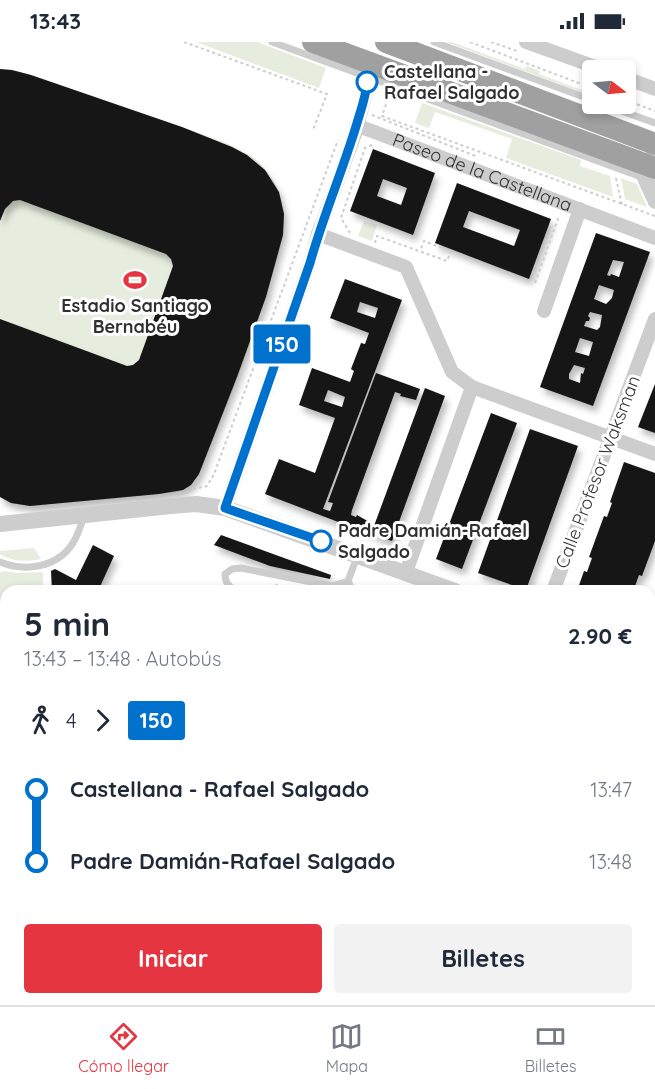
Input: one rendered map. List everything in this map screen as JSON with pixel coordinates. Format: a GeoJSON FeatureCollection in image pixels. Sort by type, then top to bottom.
{"type":"FeatureCollection","features":[{"type":"Feature","properties":{"kind":"highway"},"geometry":{"type":"LineString","coordinates":[[313,42],[364,69],[650,173]]}},
{"type":"Feature","properties":{"kind":"highway"},"geometry":{"type":"LineString","coordinates":[[386,42],[655,144]]}},
{"type":"Feature","properties":{"kind":"street"},"geometry":{"type":"LineString","coordinates":[[526,42],[582,62]]}},
{"type":"Feature","properties":{"kind":"street"},"geometry":{"type":"LineString","coordinates":[[225,508],[318,234],[355,134],[365,96],[364,69]]}},
{"type":"Feature","properties":{"kind":"street"},"geometry":{"type":"LineString","coordinates":[[636,82],[655,89]]}},
{"type":"Feature","properties":{"kind":"street","name":"Paseo de la Castellana"},"geometry":{"type":"LineString","coordinates":[[356,125],[655,238]]}},
{"type":"Feature","properties":{"kind":"street"},"geometry":{"type":"LineString","coordinates":[[655,144],[650,173],[655,202]]}},
{"type":"Feature","properties":{"kind":"street"},"geometry":{"type":"LineString","coordinates":[[544,310],[580,209]]}},
{"type":"Feature","properties":{"kind":"street"},"geometry":{"type":"LineString","coordinates":[[318,234],[406,267],[452,372],[472,387],[655,454]]}},
{"type":"Feature","properties":{"kind":"street","name":"Calle Profesor Waksman"},"geometry":{"type":"LineString","coordinates":[[555,585],[655,319]]}},
{"type":"Feature","properties":{"kind":"street"},"geometry":{"type":"LineString","coordinates":[[406,572],[472,387]]}},
{"type":"Feature","properties":{"kind":"street"},"geometry":{"type":"LineString","coordinates":[[0,524],[196,504],[225,508],[440,585]]}},
{"type":"Feature","properties":{"kind":"lane"},"geometry":{"type":"LineString","coordinates":[[272,42],[364,69]]}},
{"type":"Feature","properties":{"kind":"lane"},"geometry":{"type":"LineString","coordinates":[[434,42],[582,96]]}},
{"type":"Feature","properties":{"kind":"lane"},"geometry":{"type":"LineString","coordinates":[[630,114],[655,123]]}},
{"type":"Feature","properties":{"kind":"lane"},"geometry":{"type":"LineString","coordinates":[[0,562],[10,566],[36,568],[64,554],[73,542],[85,515]]}},
{"type":"Feature","properties":{"kind":"lane"},"geometry":{"type":"LineString","coordinates":[[350,585],[348,581],[357,555]]}},
{"type":"Feature","properties":{"kind":"lane"},"geometry":{"type":"LineString","coordinates":[[228,585],[225,574],[232,569],[241,568],[327,585]]}},
{"type":"Feature","properties":{"kind":"lane"},"geometry":{"type":"LineString","coordinates":[[335,585],[348,581]]}},
{"type":"Feature","properties":{"kind":"path"},"geometry":{"type":"LineString","coordinates":[[184,42],[327,94],[313,130]]}},
{"type":"Feature","properties":{"kind":"path"},"geometry":{"type":"LineString","coordinates":[[470,42],[582,84]]}},
{"type":"Feature","properties":{"kind":"path"},"geometry":{"type":"LineString","coordinates":[[636,104],[655,111]]}},
{"type":"Feature","properties":{"kind":"path"},"geometry":{"type":"LineString","coordinates":[[382,117],[655,216]]}},
{"type":"Feature","properties":{"kind":"path"},"geometry":{"type":"LineString","coordinates":[[185,491],[207,486],[214,474],[339,139]]}},
{"type":"Feature","properties":{"kind":"path"},"geometry":{"type":"LineString","coordinates":[[352,238],[341,218],[365,148],[373,144]]}},
{"type":"Feature","properties":{"kind":"path"},"geometry":{"type":"LineString","coordinates":[[616,180],[622,205]]}},
{"type":"Feature","properties":{"kind":"path"},"geometry":{"type":"LineString","coordinates":[[535,283],[560,216]]}},
{"type":"Feature","properties":{"kind":"path"},"geometry":{"type":"LineString","coordinates":[[374,245],[377,236],[447,261],[451,251],[424,241],[420,251]]}},
{"type":"Feature","properties":{"kind":"green space"},"geometry":{"type":"Polygon","coordinates":[[[196,42],[257,42],[326,68],[319,88],[196,42]]]}},
{"type":"Feature","properties":{"kind":"green space"},"geometry":{"type":"Polygon","coordinates":[[[446,42],[452,42],[525,69],[527,66],[540,71],[539,74],[582,90],[582,92],[446,42]]]}},
{"type":"Feature","properties":{"kind":"green space","name":"Estadio Santiago Bernabéu"},"geometry":{"type":"Polygon","coordinates":[[[0,69],[31,75],[225,143],[256,160],[268,172],[277,187],[284,211],[284,228],[269,286],[236,381],[199,474],[190,485],[178,492],[30,506],[11,503],[0,497],[0,69]]]}},
{"type":"Feature","properties":{"kind":"green space"},"geometry":{"type":"Polygon","coordinates":[[[422,103],[581,160],[580,166],[610,176],[613,197],[506,158],[512,139],[435,112],[429,128],[415,123],[422,103]]]}},
{"type":"Feature","properties":{"kind":"green space"},"geometry":{"type":"Polygon","coordinates":[[[621,178],[637,184],[647,207],[625,199],[621,178]]]}},
{"type":"Feature","properties":{"kind":"green space"},"geometry":{"type":"Polygon","coordinates":[[[364,221],[377,225],[372,241],[358,236],[364,221]]]}},
{"type":"Feature","properties":{"kind":"green space"},"geometry":{"type":"Polygon","coordinates":[[[34,548],[41,559],[20,561],[0,554],[0,551],[34,548]]]}},
{"type":"Feature","properties":{"kind":"green space"},"geometry":{"type":"Polygon","coordinates":[[[0,572],[43,572],[43,585],[0,585],[0,572]]]}},
{"type":"Feature","properties":{"kind":"building","name":"Estadio Santiago Bernabéu"},"geometry":{"type":"Polygon","coordinates":[[[0,69],[31,75],[182,127],[232,147],[247,155],[265,170],[279,192],[284,214],[283,235],[266,297],[199,474],[191,485],[183,490],[30,506],[11,503],[0,497],[0,319],[127,366],[133,365],[139,360],[173,266],[166,254],[20,200],[13,201],[5,209],[0,221],[0,69]]]}},
{"type":"Feature","properties":{"kind":"building"},"geometry":{"type":"Polygon","coordinates":[[[373,149],[435,173],[413,235],[350,211],[373,149]],[[383,179],[377,196],[401,205],[407,188],[383,179]]]}},
{"type":"Feature","properties":{"kind":"building"},"geometry":{"type":"Polygon","coordinates":[[[457,183],[551,219],[529,279],[435,243],[457,183]],[[469,211],[463,227],[514,246],[520,230],[469,211]]]}},
{"type":"Feature","properties":{"kind":"building"},"geometry":{"type":"Polygon","coordinates":[[[596,233],[650,252],[593,406],[540,387],[596,233]],[[613,260],[607,275],[619,277],[624,262],[613,260]],[[599,285],[594,299],[606,304],[612,298],[614,290],[599,285]],[[590,312],[589,321],[586,321],[584,326],[597,330],[600,327],[602,315],[590,312]],[[580,338],[575,352],[589,356],[593,342],[580,338]],[[574,365],[569,379],[580,383],[581,373],[583,374],[585,368],[574,365]]]}},
{"type":"Feature","properties":{"kind":"building"},"geometry":{"type":"Polygon","coordinates":[[[345,279],[402,300],[323,509],[330,511],[333,503],[328,502],[376,373],[420,389],[416,400],[400,396],[401,394],[395,392],[351,515],[356,517],[357,515],[371,523],[367,533],[265,494],[279,459],[315,473],[335,418],[299,405],[312,368],[350,382],[354,371],[351,369],[361,343],[365,344],[369,333],[330,318],[345,279]],[[360,302],[357,312],[375,318],[378,308],[360,302]],[[328,390],[324,401],[342,407],[345,397],[328,390]]]}},
{"type":"Feature","properties":{"kind":"building"},"geometry":{"type":"Polygon","coordinates":[[[655,384],[655,433],[638,427],[655,384]]]}},
{"type":"Feature","properties":{"kind":"building"},"geometry":{"type":"Polygon","coordinates":[[[425,388],[445,396],[392,541],[371,534],[425,388]]]}},
{"type":"Feature","properties":{"kind":"building"},"geometry":{"type":"Polygon","coordinates":[[[491,413],[517,423],[462,569],[436,559],[491,413]]]}},
{"type":"Feature","properties":{"kind":"building"},"geometry":{"type":"Polygon","coordinates":[[[530,429],[578,446],[528,585],[512,585],[478,573],[530,429]]]}},
{"type":"Feature","properties":{"kind":"building"},"geometry":{"type":"Polygon","coordinates":[[[624,462],[655,473],[655,541],[642,576],[639,575],[635,585],[579,585],[584,571],[587,572],[592,558],[589,557],[604,516],[607,517],[612,503],[610,502],[624,462]]]}},
{"type":"Feature","properties":{"kind":"building"},"geometry":{"type":"Polygon","coordinates":[[[221,535],[331,575],[330,579],[270,566],[214,545],[221,535]]]}},
{"type":"Feature","properties":{"kind":"building"},"geometry":{"type":"Polygon","coordinates":[[[93,545],[114,556],[101,585],[52,585],[51,571],[55,569],[76,580],[93,545]]]}},
{"type":"Feature","properties":{"kind":"bus line","name":"150"},"geometry":{"type":"LineString","coordinates":[[321,541],[225,508],[318,234],[355,134],[367,82]]}},
{"type":"Feature","properties":{"kind":"place","name":"Castellana - Rafael Salgado"},"geometry":{"type":"Point","coordinates":[367,82]}},
{"type":"Feature","properties":{"kind":"place","name":"Estadio Santiago Bernabéu"},"geometry":{"type":"Point","coordinates":[135,280]}},
{"type":"Feature","properties":{"kind":"place","name":"Padre Damián-Rafael Salgado"},"geometry":{"type":"Point","coordinates":[321,541]}}]}
